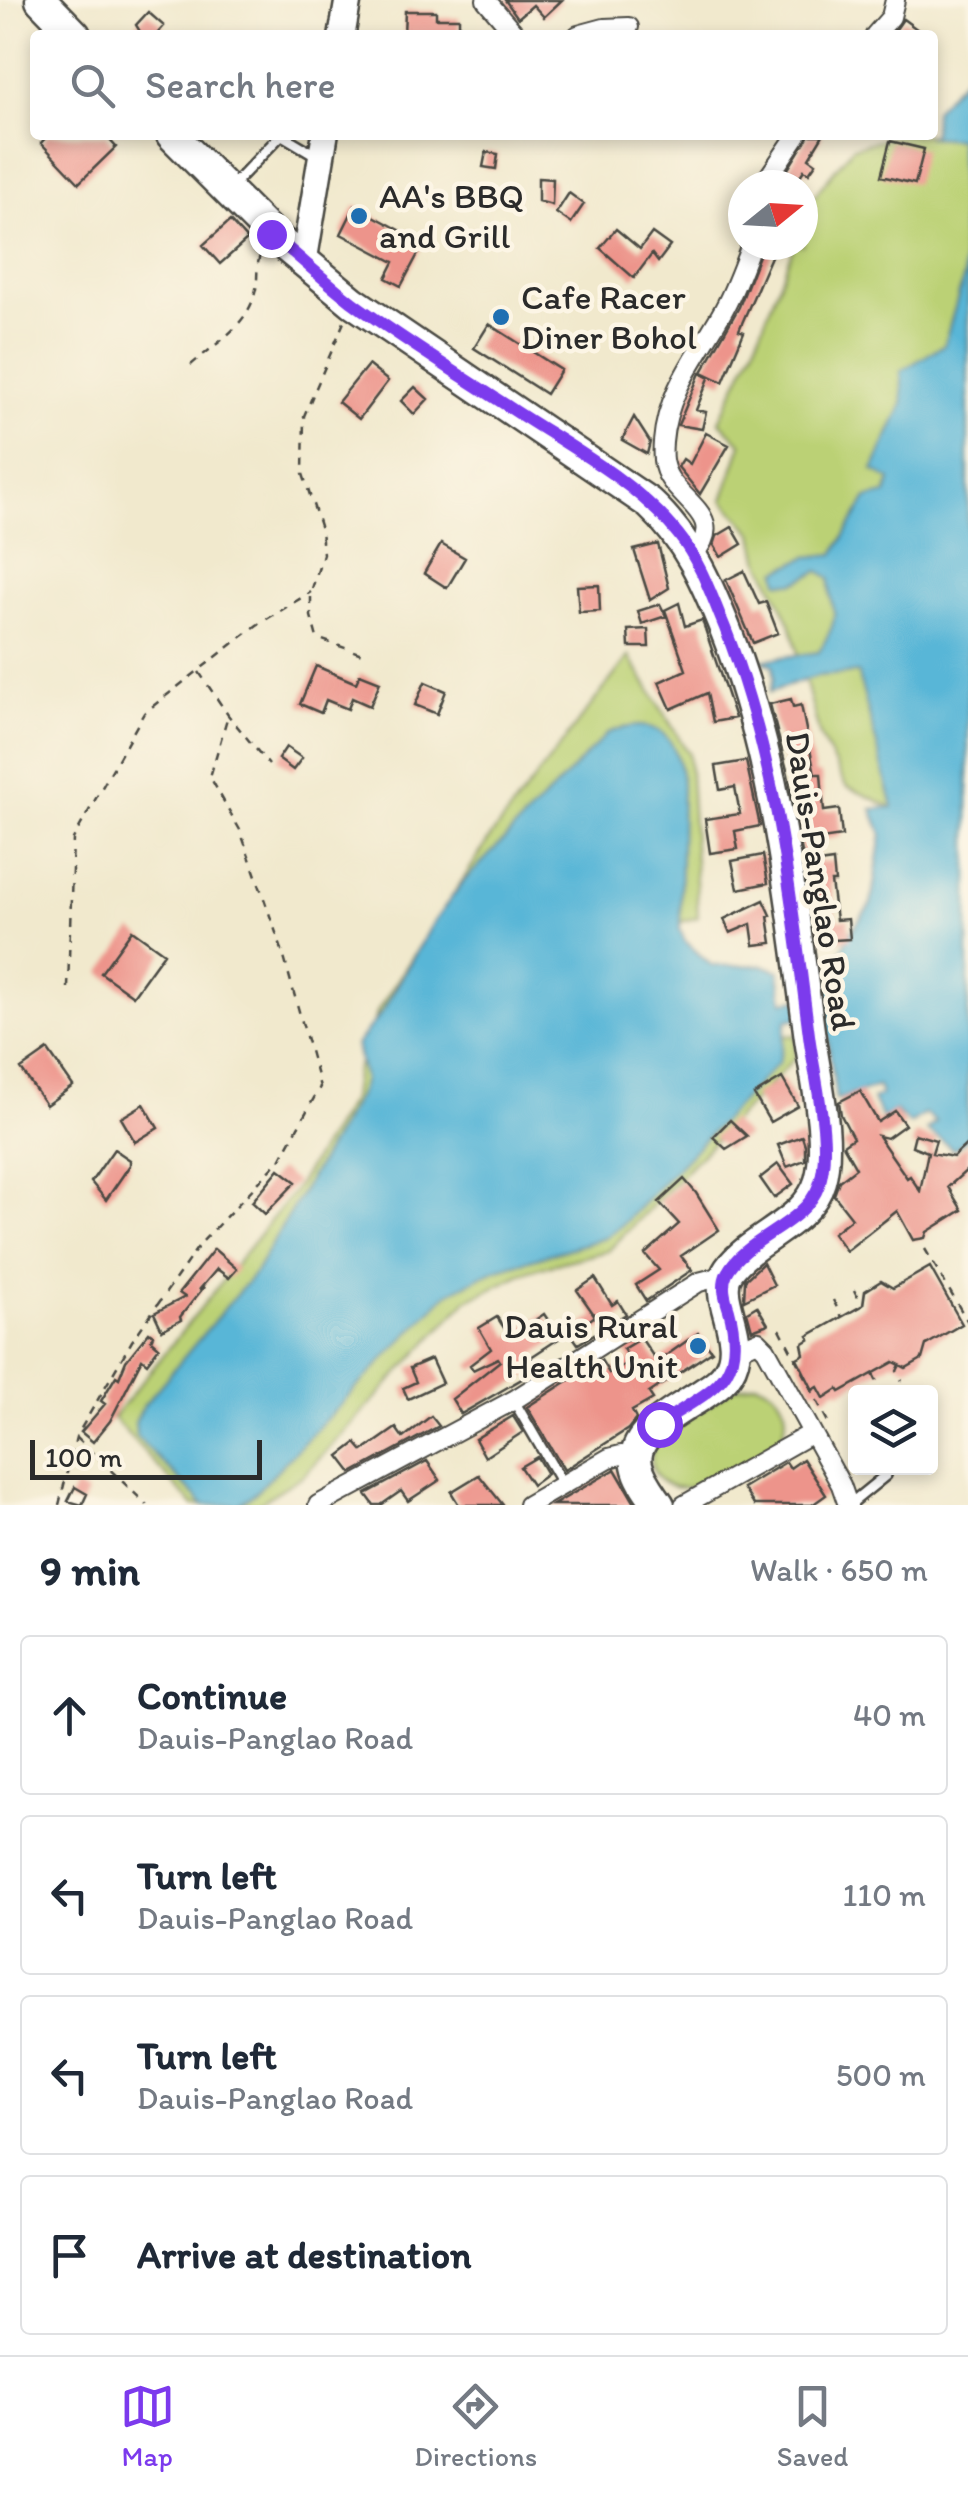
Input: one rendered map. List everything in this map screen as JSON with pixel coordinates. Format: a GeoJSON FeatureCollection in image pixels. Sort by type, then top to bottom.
{"type":"FeatureCollection","features":[{"type":"Feature","properties":{"kind":"main road"},"geometry":{"type":"LineString","coordinates":[[41,0],[70,30]]}},
{"type":"Feature","properties":{"kind":"main road"},"geometry":{"type":"LineString","coordinates":[[343,30],[348,0]]}},
{"type":"Feature","properties":{"kind":"main road","name":"Dauis-Panglao Road"},"geometry":{"type":"LineString","coordinates":[[177,140],[271,234],[353,302],[649,502],[674,528],[692,555],[735,656],[764,746],[823,1142],[820,1182],[802,1209],[738,1260],[726,1276]]}},
{"type":"Feature","properties":{"kind":"main road"},"geometry":{"type":"LineString","coordinates":[[304,261],[323,146]]}},
{"type":"Feature","properties":{"kind":"main road"},"geometry":{"type":"LineString","coordinates":[[659,1505],[641,1476],[636,1456],[641,1443],[659,1424],[723,1379],[735,1351],[735,1333],[725,1297],[726,1276]]}},
{"type":"Feature","properties":{"kind":"street"},"geometry":{"type":"LineString","coordinates":[[486,0],[512,30]]}},
{"type":"Feature","properties":{"kind":"street"},"geometry":{"type":"LineString","coordinates":[[879,30],[891,17],[894,0]]}},
{"type":"Feature","properties":{"kind":"street"},"geometry":{"type":"LineString","coordinates":[[597,30],[630,27]]}},
{"type":"Feature","properties":{"kind":"street"},"geometry":{"type":"LineString","coordinates":[[773,170],[794,140]]}},
{"type":"Feature","properties":{"kind":"street"},"geometry":{"type":"LineString","coordinates":[[692,555],[706,537],[704,520],[668,477],[662,457],[664,428],[682,374],[723,310],[745,260]]}},
{"type":"Feature","properties":{"kind":"street"},"geometry":{"type":"LineString","coordinates":[[318,1505],[514,1400],[699,1282],[726,1276]]}},
{"type":"Feature","properties":{"kind":"street"},"geometry":{"type":"LineString","coordinates":[[735,1351],[758,1341],[766,1349],[820,1428],[848,1505]]}},
{"type":"Feature","properties":{"kind":"street"},"geometry":{"type":"LineString","coordinates":[[684,1505],[820,1428]]}},
{"type":"Feature","properties":{"kind":"street"},"geometry":{"type":"LineString","coordinates":[[528,1505],[608,1458],[621,1454],[636,1456]]}},
{"type":"Feature","properties":{"kind":"lane"},"geometry":{"type":"LineString","coordinates":[[227,192],[277,140]]}},
{"type":"Feature","properties":{"kind":"lane"},"geometry":{"type":"LineString","coordinates":[[514,1400],[563,1485]]}},
{"type":"Feature","properties":{"kind":"lane"},"geometry":{"type":"LineString","coordinates":[[848,1505],[886,1475]]}},
{"type":"Feature","properties":{"kind":"path"},"geometry":{"type":"LineString","coordinates":[[190,365],[244,320],[256,292],[258,261],[271,234]]}},
{"type":"Feature","properties":{"kind":"path"},"geometry":{"type":"LineString","coordinates":[[353,302],[304,416],[303,474],[321,529],[323,554],[310,592],[317,638],[362,654]]}},
{"type":"Feature","properties":{"kind":"path"},"geometry":{"type":"LineString","coordinates":[[68,988],[74,839],[144,713],[257,625],[310,592]]}},
{"type":"Feature","properties":{"kind":"path"},"geometry":{"type":"LineString","coordinates":[[198,670],[228,716],[269,765]]}},
{"type":"Feature","properties":{"kind":"path"},"geometry":{"type":"LineString","coordinates":[[59,1505],[76,1437],[132,1341],[200,1244],[280,1160],[320,1087],[282,950],[240,830],[210,777],[228,716]]}},
{"type":"Feature","properties":{"kind":"path"},"geometry":{"type":"LineString","coordinates":[[925,1249],[948,1294],[968,1322]]}},
{"type":"Feature","properties":{"kind":"path"},"geometry":{"type":"LineString","coordinates":[[854,1290],[858,1298],[864,1298]]}},
{"type":"Feature","properties":{"kind":"path"},"geometry":{"type":"LineString","coordinates":[[833,1300],[842,1317]]}},
{"type":"Feature","properties":{"kind":"path"},"geometry":{"type":"LineString","coordinates":[[780,1329],[812,1392],[820,1428]]}},
{"type":"Feature","properties":{"kind":"path"},"geometry":{"type":"LineString","coordinates":[[794,1357],[800,1356]]}},
{"type":"Feature","properties":{"kind":"path"},"geometry":{"type":"LineString","coordinates":[[900,1365],[897,1372],[902,1381]]}},
{"type":"Feature","properties":{"kind":"path"},"geometry":{"type":"LineString","coordinates":[[873,1374],[878,1385]]}},
{"type":"Feature","properties":{"kind":"path"},"geometry":{"type":"LineString","coordinates":[[812,1392],[816,1388]]}},
{"type":"Feature","properties":{"kind":"path"},"geometry":{"type":"LineString","coordinates":[[76,1437],[147,1505]]}},
{"type":"Feature","properties":{"kind":"green space"},"geometry":{"type":"Polygon","coordinates":[[[938,128],[968,141],[968,321],[893,808],[846,786],[820,736],[790,623],[759,558],[754,534],[723,500],[742,444],[719,421],[755,346],[788,260],[818,260],[818,191],[853,147],[879,140],[938,140],[938,128]]]}},
{"type":"Feature","properties":{"kind":"green space"},"geometry":{"type":"Polygon","coordinates":[[[629,656],[689,754],[698,917],[568,956],[773,1037],[796,1035],[795,1058],[608,1251],[530,1270],[467,1300],[304,1475],[256,1505],[193,1505],[113,1418],[294,1191],[351,1100],[356,1071],[378,1010],[492,835],[629,656]]]}},
{"type":"Feature","properties":{"kind":"green space"},"geometry":{"type":"Polygon","coordinates":[[[756,1383],[775,1393],[785,1409],[784,1428],[773,1447],[700,1484],[685,1488],[660,1480],[652,1463],[654,1444],[733,1388],[756,1383]]]}},
{"type":"Feature","properties":{"kind":"water"},"geometry":{"type":"Polygon","coordinates":[[[968,73],[968,1137],[954,1150],[927,1130],[936,1122],[925,1114],[910,1124],[895,1111],[882,1119],[873,1099],[881,1095],[878,1086],[836,1100],[825,1015],[787,1020],[779,1062],[621,1226],[605,1238],[495,1270],[448,1293],[254,1494],[238,1505],[204,1505],[136,1436],[135,1422],[144,1405],[256,1271],[359,1094],[364,1080],[356,1045],[382,1012],[433,923],[463,882],[608,733],[640,726],[652,728],[670,741],[676,753],[682,784],[680,929],[685,941],[712,966],[763,965],[779,971],[783,1001],[822,996],[849,934],[871,904],[882,834],[872,809],[893,807],[858,673],[817,676],[770,692],[773,665],[761,660],[819,652],[834,617],[830,578],[819,571],[794,583],[779,582],[777,571],[807,557],[834,554],[867,498],[886,494],[891,480],[873,470],[903,404],[901,371],[944,345],[964,276],[959,139],[938,138],[938,106],[968,73]]]}},
{"type":"Feature","properties":{"kind":"building"},"geometry":{"type":"Polygon","coordinates":[[[505,0],[562,0],[544,17],[533,5],[518,18],[505,0]]]}},
{"type":"Feature","properties":{"kind":"building"},"geometry":{"type":"Polygon","coordinates":[[[405,11],[436,11],[436,18],[459,18],[459,30],[404,30],[405,11]]]}},
{"type":"Feature","properties":{"kind":"building"},"geometry":{"type":"Polygon","coordinates":[[[148,12],[164,26],[160,30],[139,30],[136,25],[148,12]]]}},
{"type":"Feature","properties":{"kind":"building"},"geometry":{"type":"Polygon","coordinates":[[[903,19],[918,30],[895,30],[903,19]]]}},
{"type":"Feature","properties":{"kind":"building"},"geometry":{"type":"Polygon","coordinates":[[[110,140],[116,147],[79,183],[41,143],[110,140]]]}},
{"type":"Feature","properties":{"kind":"building"},"geometry":{"type":"Polygon","coordinates":[[[806,140],[820,140],[809,158],[816,163],[811,170],[787,170],[806,140]]]}},
{"type":"Feature","properties":{"kind":"building"},"geometry":{"type":"Polygon","coordinates":[[[890,141],[924,149],[915,184],[881,176],[890,141]]]}},
{"type":"Feature","properties":{"kind":"building"},"geometry":{"type":"Polygon","coordinates":[[[486,152],[498,154],[496,169],[483,167],[486,152]]]}},
{"type":"Feature","properties":{"kind":"building"},"geometry":{"type":"Polygon","coordinates":[[[538,178],[553,179],[552,205],[538,201],[538,178]]]}},
{"type":"Feature","properties":{"kind":"building"},"geometry":{"type":"Polygon","coordinates":[[[569,193],[584,204],[571,223],[556,213],[569,193]]]}},
{"type":"Feature","properties":{"kind":"building"},"geometry":{"type":"Polygon","coordinates":[[[355,206],[424,243],[401,286],[386,278],[394,262],[341,234],[355,206]]]}},
{"type":"Feature","properties":{"kind":"building"},"geometry":{"type":"Polygon","coordinates":[[[230,221],[247,240],[220,264],[203,245],[230,221]]]}},
{"type":"Feature","properties":{"kind":"building"},"geometry":{"type":"Polygon","coordinates":[[[616,229],[640,249],[652,233],[670,246],[658,262],[652,254],[634,278],[600,248],[616,229]]]}},
{"type":"Feature","properties":{"kind":"building"},"geometry":{"type":"Polygon","coordinates":[[[757,260],[769,260],[739,330],[744,332],[723,382],[702,372],[739,307],[757,260]]]}},
{"type":"Feature","properties":{"kind":"building"},"geometry":{"type":"Polygon","coordinates":[[[489,324],[561,370],[546,394],[474,348],[489,324]]]}},
{"type":"Feature","properties":{"kind":"building"},"geometry":{"type":"Polygon","coordinates":[[[368,365],[388,381],[359,419],[338,402],[368,365]]]}},
{"type":"Feature","properties":{"kind":"building"},"geometry":{"type":"Polygon","coordinates":[[[700,373],[709,378],[696,410],[706,412],[702,429],[678,425],[700,373]]]}},
{"type":"Feature","properties":{"kind":"building"},"geometry":{"type":"Polygon","coordinates":[[[415,387],[428,399],[414,414],[401,401],[415,387]]]}},
{"type":"Feature","properties":{"kind":"building"},"geometry":{"type":"Polygon","coordinates":[[[634,417],[650,442],[647,454],[622,440],[634,417]]]}},
{"type":"Feature","properties":{"kind":"building"},"geometry":{"type":"Polygon","coordinates":[[[706,433],[729,445],[700,494],[678,467],[683,459],[690,464],[706,433]]]}},
{"type":"Feature","properties":{"kind":"building"},"geometry":{"type":"Polygon","coordinates":[[[732,527],[742,544],[721,557],[714,545],[717,536],[732,527]]]}},
{"type":"Feature","properties":{"kind":"building"},"geometry":{"type":"Polygon","coordinates":[[[441,544],[465,558],[447,588],[424,573],[441,544]]]}},
{"type":"Feature","properties":{"kind":"building"},"geometry":{"type":"Polygon","coordinates":[[[658,544],[669,588],[650,600],[634,550],[658,544]]]}},
{"type":"Feature","properties":{"kind":"building"},"geometry":{"type":"Polygon","coordinates":[[[744,571],[759,604],[766,602],[778,633],[753,643],[726,580],[744,571]]]}},
{"type":"Feature","properties":{"kind":"building"},"geometry":{"type":"Polygon","coordinates":[[[599,585],[600,611],[579,612],[577,586],[599,585]]]}},
{"type":"Feature","properties":{"kind":"building"},"geometry":{"type":"Polygon","coordinates":[[[679,603],[685,626],[702,620],[735,718],[713,722],[707,693],[671,709],[659,682],[686,670],[665,610],[679,603]]]}},
{"type":"Feature","properties":{"kind":"building"},"geometry":{"type":"Polygon","coordinates":[[[660,604],[666,616],[642,624],[638,611],[660,604]]]}},
{"type":"Feature","properties":{"kind":"building"},"geometry":{"type":"Polygon","coordinates":[[[648,629],[649,647],[629,647],[628,630],[648,629]]]}},
{"type":"Feature","properties":{"kind":"building"},"geometry":{"type":"Polygon","coordinates":[[[316,666],[356,683],[360,674],[380,682],[370,706],[352,698],[348,709],[326,700],[321,713],[300,704],[316,666]]]}},
{"type":"Feature","properties":{"kind":"building"},"geometry":{"type":"Polygon","coordinates":[[[425,682],[446,691],[437,714],[415,705],[425,682]]]}},
{"type":"Feature","properties":{"kind":"building"},"geometry":{"type":"Polygon","coordinates":[[[791,699],[793,707],[801,705],[815,774],[821,774],[824,811],[839,809],[842,836],[814,840],[818,863],[833,861],[835,882],[831,882],[836,920],[848,919],[850,939],[816,941],[807,880],[811,879],[810,874],[806,875],[788,774],[770,704],[791,699]]]}},
{"type":"Feature","properties":{"kind":"building"},"geometry":{"type":"Polygon","coordinates":[[[286,747],[302,758],[293,770],[278,759],[286,747]]]}},
{"type":"Feature","properties":{"kind":"building"},"geometry":{"type":"Polygon","coordinates":[[[746,761],[760,826],[735,831],[738,849],[710,853],[705,819],[740,814],[735,787],[720,790],[716,766],[746,761]]]}},
{"type":"Feature","properties":{"kind":"building"},"geometry":{"type":"Polygon","coordinates":[[[763,855],[768,883],[738,889],[732,861],[763,855]]]}},
{"type":"Feature","properties":{"kind":"building"},"geometry":{"type":"Polygon","coordinates":[[[764,900],[771,915],[768,916],[772,943],[754,945],[751,924],[730,933],[724,919],[764,900]]]}},
{"type":"Feature","properties":{"kind":"building"},"geometry":{"type":"Polygon","coordinates":[[[132,930],[164,953],[133,996],[101,973],[132,930]]]}},
{"type":"Feature","properties":{"kind":"building"},"geometry":{"type":"Polygon","coordinates":[[[48,1050],[73,1086],[46,1105],[21,1069],[48,1050]]]}},
{"type":"Feature","properties":{"kind":"building"},"geometry":{"type":"Polygon","coordinates":[[[782,1078],[798,1106],[770,1122],[754,1095],[782,1078]]]}},
{"type":"Feature","properties":{"kind":"building"},"geometry":{"type":"Polygon","coordinates":[[[860,1091],[878,1122],[895,1111],[905,1125],[887,1138],[878,1136],[920,1191],[928,1152],[912,1146],[915,1134],[936,1140],[932,1153],[953,1157],[968,1143],[968,1169],[948,1187],[962,1210],[927,1232],[925,1238],[913,1240],[897,1211],[846,1251],[833,1233],[852,1218],[834,1195],[839,1181],[856,1168],[843,1145],[853,1138],[839,1102],[860,1091]]]}},
{"type":"Feature","properties":{"kind":"building"},"geometry":{"type":"Polygon","coordinates":[[[144,1104],[158,1128],[135,1142],[121,1118],[144,1104]]]}},
{"type":"Feature","properties":{"kind":"building"},"geometry":{"type":"Polygon","coordinates":[[[730,1120],[747,1136],[726,1149],[713,1137],[730,1120]]]}},
{"type":"Feature","properties":{"kind":"building"},"geometry":{"type":"Polygon","coordinates":[[[802,1136],[805,1160],[787,1167],[778,1145],[802,1136]]]}},
{"type":"Feature","properties":{"kind":"building"},"geometry":{"type":"Polygon","coordinates":[[[114,1149],[130,1160],[130,1165],[106,1200],[91,1182],[114,1149]]]}},
{"type":"Feature","properties":{"kind":"building"},"geometry":{"type":"Polygon","coordinates":[[[778,1164],[793,1184],[774,1198],[760,1178],[778,1164]]]}},
{"type":"Feature","properties":{"kind":"building"},"geometry":{"type":"Polygon","coordinates":[[[279,1169],[296,1182],[265,1214],[252,1202],[279,1169]]]}},
{"type":"Feature","properties":{"kind":"building"},"geometry":{"type":"Polygon","coordinates":[[[684,1179],[719,1230],[681,1256],[692,1270],[646,1301],[636,1285],[659,1270],[645,1254],[679,1224],[659,1202],[684,1179]]]}},
{"type":"Feature","properties":{"kind":"building"},"geometry":{"type":"Polygon","coordinates":[[[214,1249],[237,1269],[229,1278],[217,1269],[181,1320],[162,1330],[154,1313],[185,1297],[179,1293],[214,1249]]]}},
{"type":"Feature","properties":{"kind":"building"},"geometry":{"type":"Polygon","coordinates":[[[763,1263],[774,1285],[744,1300],[745,1280],[763,1263]]]}},
{"type":"Feature","properties":{"kind":"building"},"geometry":{"type":"Polygon","coordinates":[[[930,1267],[962,1324],[926,1345],[922,1359],[906,1368],[894,1362],[824,1398],[818,1387],[813,1390],[797,1358],[804,1354],[802,1344],[810,1339],[808,1336],[863,1305],[865,1291],[881,1281],[893,1288],[930,1267]]]}},
{"type":"Feature","properties":{"kind":"building"},"geometry":{"type":"Polygon","coordinates":[[[595,1278],[612,1305],[618,1301],[626,1314],[578,1344],[571,1334],[595,1316],[577,1290],[595,1278]]]}},
{"type":"Feature","properties":{"kind":"building"},"geometry":{"type":"Polygon","coordinates":[[[757,1306],[768,1324],[752,1330],[747,1312],[757,1306]]]}},
{"type":"Feature","properties":{"kind":"building"},"geometry":{"type":"Polygon","coordinates":[[[544,1314],[560,1338],[531,1357],[539,1369],[461,1414],[452,1399],[500,1361],[498,1358],[473,1370],[470,1365],[491,1349],[479,1328],[497,1317],[510,1337],[544,1314]]]}},
{"type":"Feature","properties":{"kind":"building"},"geometry":{"type":"Polygon","coordinates":[[[149,1332],[159,1347],[147,1363],[142,1359],[110,1421],[93,1442],[81,1432],[105,1404],[101,1401],[116,1376],[119,1378],[126,1361],[149,1332]]]}},
{"type":"Feature","properties":{"kind":"building"},"geometry":{"type":"Polygon","coordinates":[[[698,1333],[712,1351],[649,1393],[653,1399],[632,1411],[636,1419],[628,1429],[564,1470],[527,1407],[601,1360],[609,1373],[631,1361],[623,1349],[641,1338],[657,1362],[698,1333]]]}},
{"type":"Feature","properties":{"kind":"building"},"geometry":{"type":"Polygon","coordinates":[[[431,1359],[442,1383],[408,1399],[403,1388],[416,1382],[410,1368],[431,1359]]]}},
{"type":"Feature","properties":{"kind":"building"},"geometry":{"type":"Polygon","coordinates":[[[431,1416],[439,1426],[352,1473],[339,1456],[356,1443],[363,1451],[396,1428],[403,1438],[431,1416]]]}},
{"type":"Feature","properties":{"kind":"building"},"geometry":{"type":"Polygon","coordinates":[[[513,1416],[523,1432],[485,1457],[475,1439],[513,1416]]]}},
{"type":"Feature","properties":{"kind":"building"},"geometry":{"type":"Polygon","coordinates":[[[537,1457],[547,1474],[532,1485],[520,1467],[537,1457]]]}},
{"type":"Feature","properties":{"kind":"building"},"geometry":{"type":"Polygon","coordinates":[[[803,1459],[826,1495],[812,1505],[754,1505],[743,1488],[786,1462],[790,1468],[803,1459]]]}},
{"type":"Feature","properties":{"kind":"building"},"geometry":{"type":"Polygon","coordinates":[[[427,1461],[440,1480],[408,1501],[401,1491],[381,1505],[374,1505],[366,1494],[427,1461]]]}},
{"type":"Feature","properties":{"kind":"building"},"geometry":{"type":"Polygon","coordinates":[[[614,1470],[636,1505],[553,1505],[614,1470]]]}},
{"type":"Feature","properties":{"kind":"building"},"geometry":{"type":"Polygon","coordinates":[[[479,1475],[503,1505],[459,1505],[451,1492],[479,1475]]]}},
{"type":"Feature","properties":{"kind":"building"},"geometry":{"type":"Polygon","coordinates":[[[75,1487],[87,1494],[82,1505],[68,1501],[75,1487]]]}},
{"type":"Feature","properties":{"kind":"place","name":"AA's BBQ and Grill"},"geometry":{"type":"Point","coordinates":[359,216]}},
{"type":"Feature","properties":{"kind":"place","name":"Cafe Racer Diner Bohol"},"geometry":{"type":"Point","coordinates":[501,317]}},
{"type":"Feature","properties":{"kind":"place","name":"Dauis Rural Health Unit"},"geometry":{"type":"Point","coordinates":[698,1346]}},
{"type":"Feature","properties":{"kind":"route"},"geometry":{"type":"LineString","coordinates":[[271,234],[353,302],[624,484],[666,518],[692,555],[713,600],[750,699],[777,812],[823,1142],[822,1170],[816,1191],[802,1209],[738,1260],[726,1276],[725,1297],[736,1344],[728,1372],[715,1386],[659,1424]]}}]}
